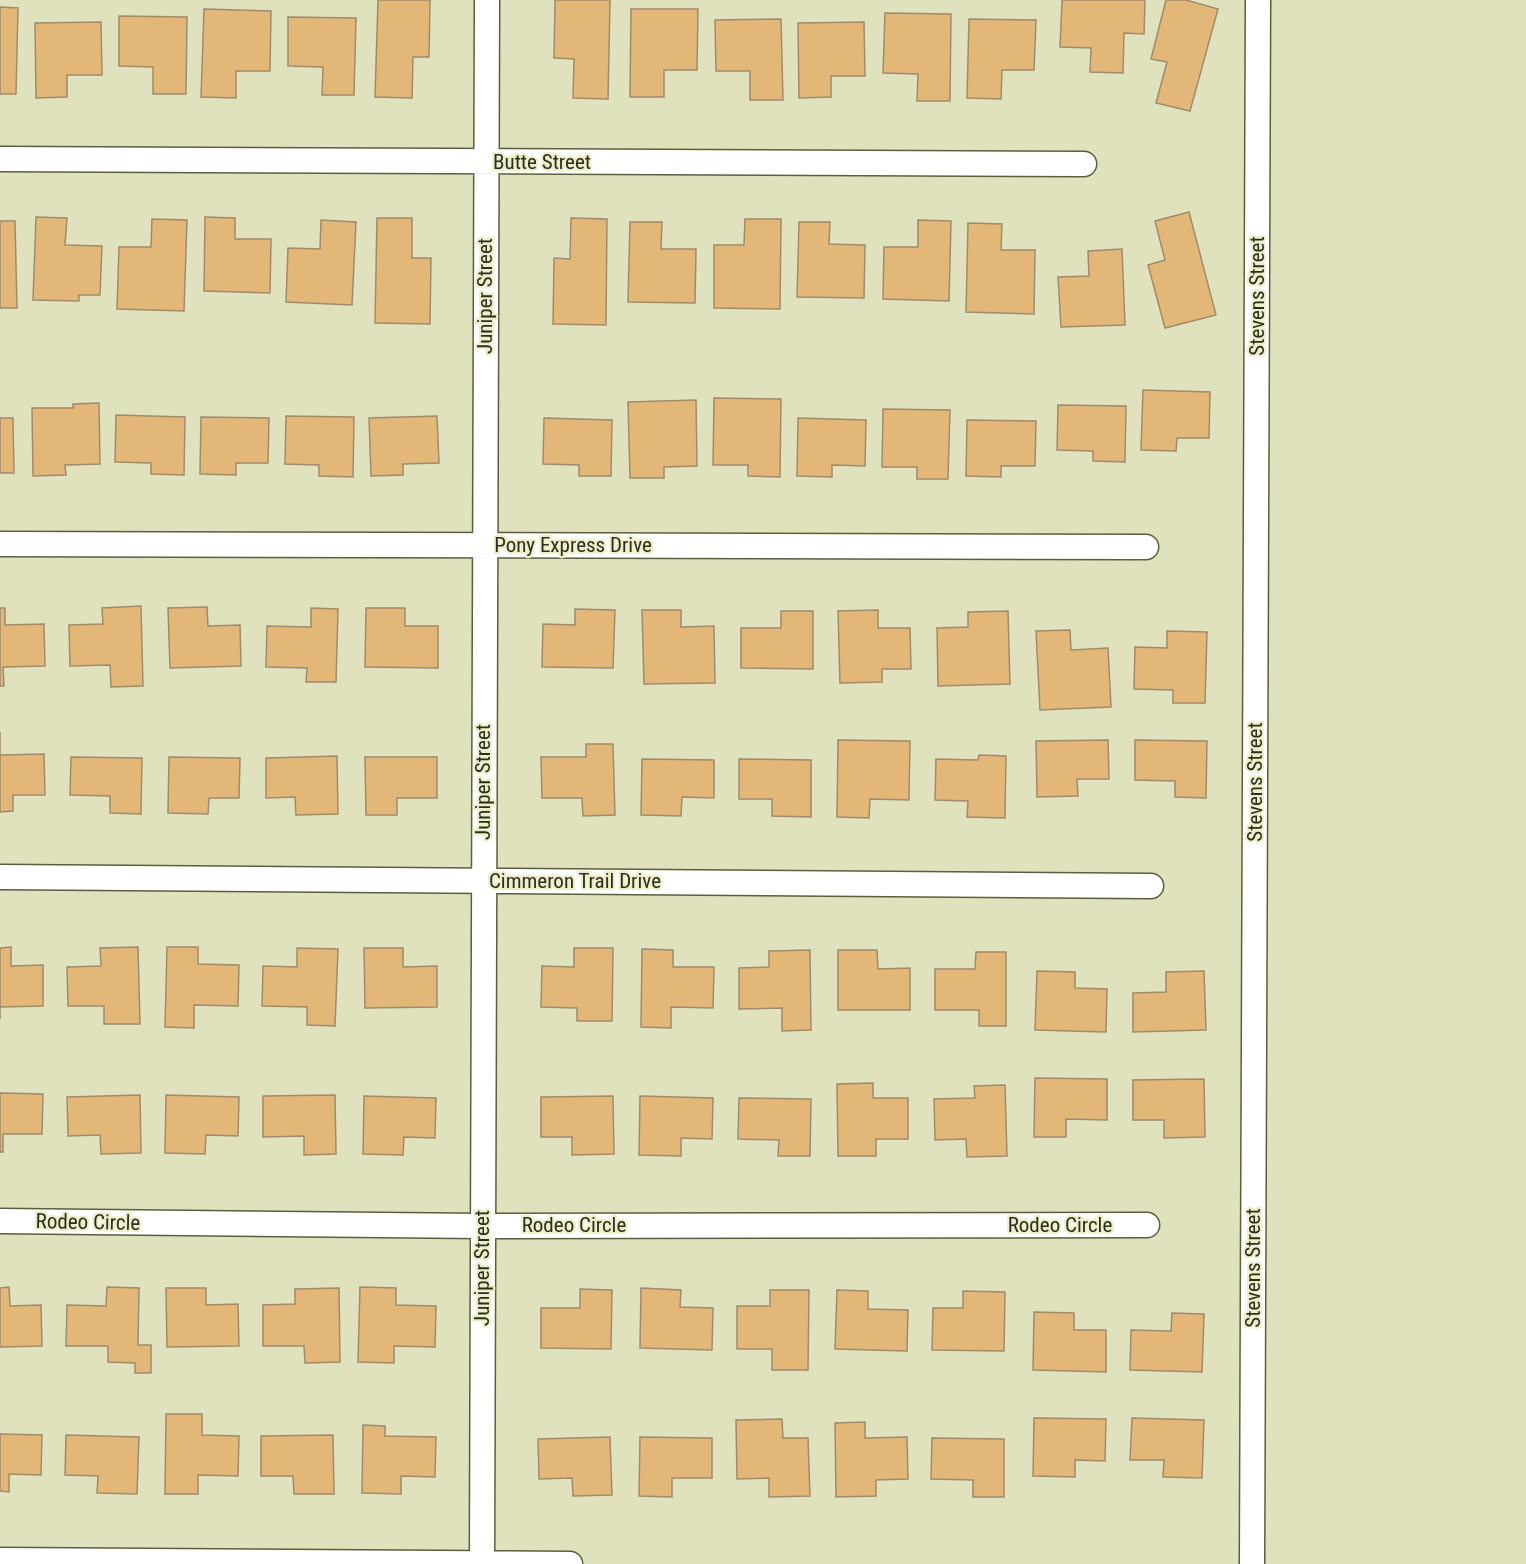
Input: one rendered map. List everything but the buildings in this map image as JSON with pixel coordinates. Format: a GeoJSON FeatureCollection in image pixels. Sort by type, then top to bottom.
{"type":"FeatureCollection","features":[{"type":"Feature","properties":{"kind":"street","name":"Juniper Street"},"geometry":{"type":"LineString","coordinates":[[482,1564],[487,0]]}},
{"type":"Feature","properties":{"kind":"street","name":"Stevens Street"},"geometry":{"type":"LineString","coordinates":[[1252,1564],[1258,0]]}},
{"type":"Feature","properties":{"kind":"street","name":"Butte Street"},"geometry":{"type":"LineString","coordinates":[[0,159],[1084,164]]}},
{"type":"Feature","properties":{"kind":"street","name":"Pony Express Drive"},"geometry":{"type":"LineString","coordinates":[[0,544],[1146,547]]}},
{"type":"Feature","properties":{"kind":"street","name":"Cimmeron Trail Drive"},"geometry":{"type":"LineString","coordinates":[[0,877],[1151,886]]}},
{"type":"Feature","properties":{"kind":"street","name":"Rodeo Circle"},"geometry":{"type":"LineString","coordinates":[[0,1221],[482,1226],[1147,1225]]}},
{"type":"Feature","properties":{"kind":"street"},"geometry":{"type":"LineString","coordinates":[[0,1560],[570,1564]]}}]}
